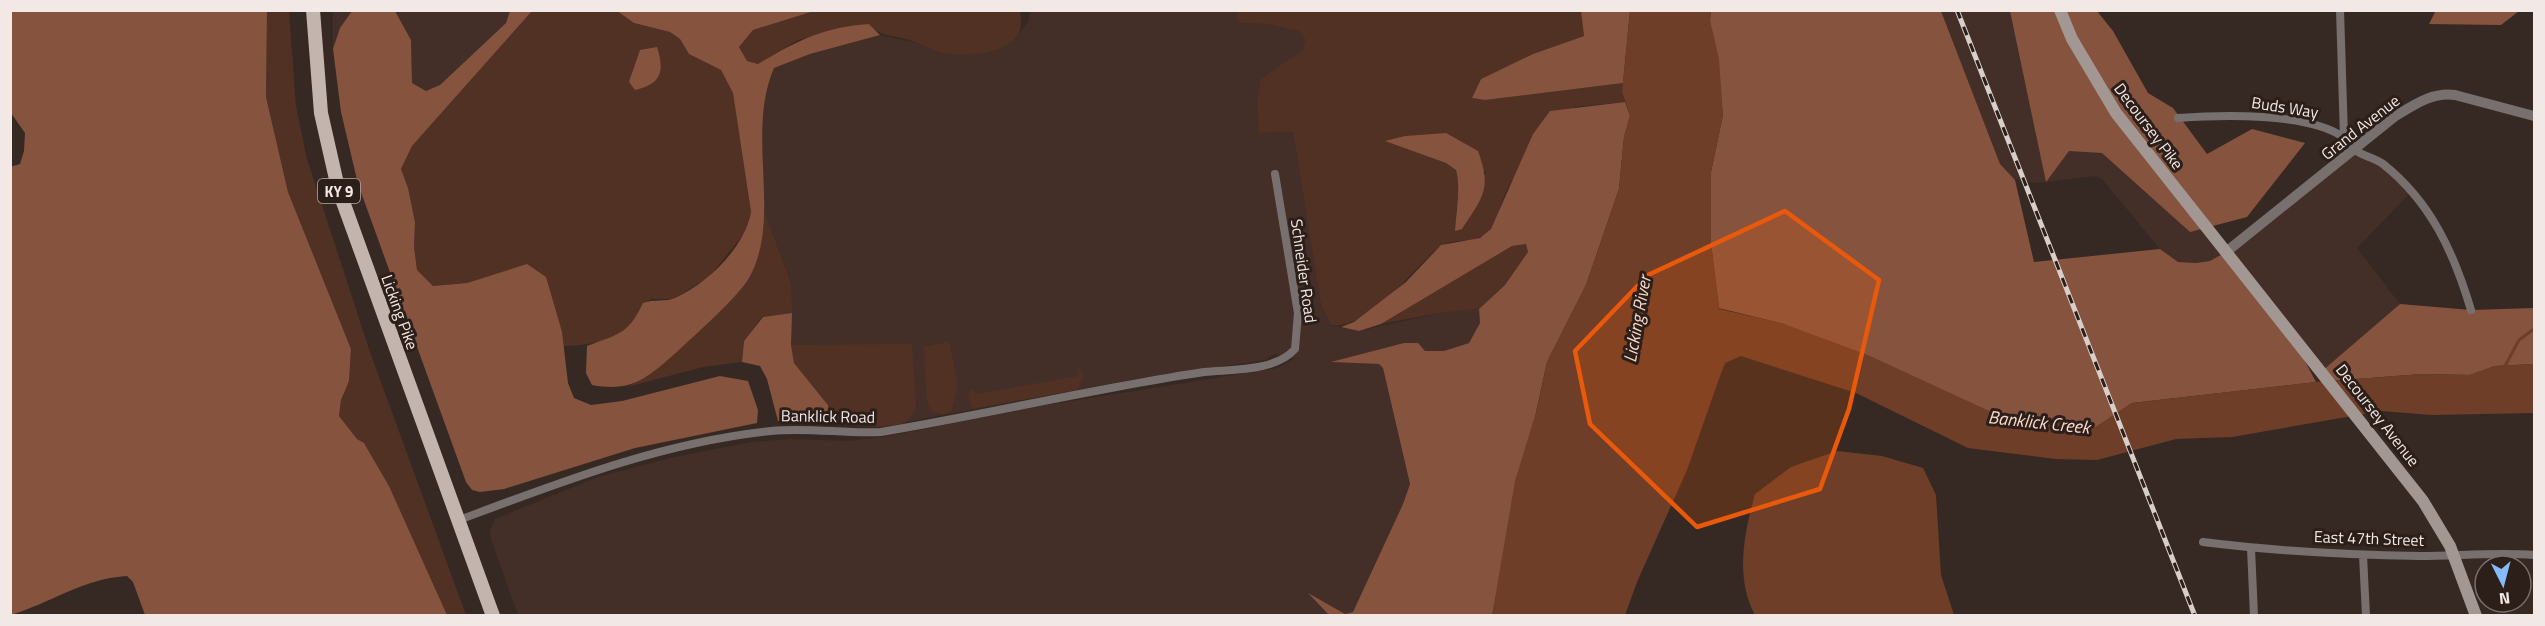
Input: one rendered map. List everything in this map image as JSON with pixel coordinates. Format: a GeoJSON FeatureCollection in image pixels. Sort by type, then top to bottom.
{"type":"FeatureCollection","features":[{"type":"Feature","properties":{"kind":"main road","name":"Licking Pike"},"geometry":{"type":"LineString","coordinates":[[313,10],[321,114],[338,188],[493,615]]}},
{"type":"Feature","properties":{"kind":"main road","name":"Decoursey Pike"},"geometry":{"type":"LineString","coordinates":[[2060,10],[2072,39],[2116,113],[2226,252]]}},
{"type":"Feature","properties":{"kind":"main road","name":"Decoursey Avenue"},"geometry":{"type":"LineString","coordinates":[[2226,252],[2423,501],[2454,555],[2476,615]]}},
{"type":"Feature","properties":{"kind":"street"},"geometry":{"type":"LineString","coordinates":[[2340,10],[2344,137],[2354,150],[2381,163],[2406,185],[2429,213],[2449,246],[2471,310]]}},
{"type":"Feature","properties":{"kind":"street","name":"Grand Avenue"},"geometry":{"type":"LineString","coordinates":[[2226,252],[2394,117],[2423,100],[2443,93],[2535,116]]}},
{"type":"Feature","properties":{"kind":"street","name":"Buds Way"},"geometry":{"type":"LineString","coordinates":[[2178,118],[2238,115],[2272,118],[2328,129],[2344,137]]}},
{"type":"Feature","properties":{"kind":"street","name":"Schneider Road"},"geometry":{"type":"LineString","coordinates":[[1241,368],[1265,364],[1290,355],[1297,340],[1298,313],[1275,174]]}},
{"type":"Feature","properties":{"kind":"street","name":"Banklick Road"},"geometry":{"type":"LineString","coordinates":[[459,520],[601,467],[736,436],[785,430],[847,434],[881,432],[1170,378],[1241,368]]}},
{"type":"Feature","properties":{"kind":"street","name":"East 47th Street"},"geometry":{"type":"LineString","coordinates":[[2203,542],[2251,548],[2363,555],[2471,556],[2492,552],[2535,555]]}},
{"type":"Feature","properties":{"kind":"street"},"geometry":{"type":"LineString","coordinates":[[2251,548],[2254,615]]}},
{"type":"Feature","properties":{"kind":"street"},"geometry":{"type":"LineString","coordinates":[[2363,555],[2366,615]]}},
{"type":"Feature","properties":{"kind":"highlighted area"},"geometry":{"type":"Polygon","coordinates":[[[1785,211],[1879,280],[1849,409],[1820,489],[1697,527],[1590,424],[1575,351],[1648,275],[1785,211]]]}},
{"type":"Feature","properties":{"kind":"shaded area"},"geometry":{"type":"Polygon","coordinates":[[[1031,10],[1236,11],[1238,23],[1266,24],[1300,31],[1305,39],[1303,50],[1287,63],[1259,133],[1293,132],[1321,305],[1331,325],[1359,331],[1439,313],[1479,309],[1480,323],[1469,343],[1444,351],[1333,362],[1379,364],[1383,368],[1410,484],[1353,612],[1345,614],[1310,595],[1329,615],[518,615],[491,539],[490,530],[495,519],[598,477],[670,458],[752,442],[790,439],[849,441],[883,437],[1047,405],[1278,368],[1295,358],[1274,354],[1265,360],[1141,378],[895,424],[828,423],[828,405],[791,345],[791,283],[764,210],[761,132],[765,89],[774,68],[810,54],[880,35],[921,44],[1015,39],[1028,22],[1031,10]]]}},
{"type":"Feature","properties":{"kind":"shaded area"},"geometry":{"type":"Polygon","coordinates":[[[1711,10],[1941,11],[2000,164],[2015,180],[2034,262],[2160,249],[2178,262],[2196,263],[2210,261],[2226,252],[2288,329],[2316,382],[2132,403],[2096,427],[1998,415],[1784,324],[1719,308],[1711,244],[1711,172],[1723,115],[1710,20],[1711,10]]]}},
{"type":"Feature","properties":{"kind":"shaded area"},"geometry":{"type":"Polygon","coordinates":[[[2436,10],[2519,11],[2501,25],[2429,24],[2436,10]]]}},
{"type":"Feature","properties":{"kind":"shaded area"},"geometry":{"type":"Polygon","coordinates":[[[10,11],[267,11],[266,97],[288,192],[351,349],[349,381],[341,400],[339,416],[357,439],[364,443],[389,486],[447,615],[145,615],[133,582],[127,576],[82,586],[11,615],[10,167],[20,164],[24,151],[25,133],[11,113],[10,11]]]}},
{"type":"Feature","properties":{"kind":"shaded area"},"geometry":{"type":"Polygon","coordinates":[[[267,11],[289,11],[296,106],[307,159],[370,352],[466,615],[447,615],[389,486],[364,443],[357,439],[339,416],[341,400],[349,381],[351,349],[288,192],[266,97],[267,11]]]}},
{"type":"Feature","properties":{"kind":"shaded area"},"geometry":{"type":"Polygon","coordinates":[[[333,11],[353,11],[340,28],[333,49],[333,11]]]}},
{"type":"Feature","properties":{"kind":"shaded area"},"geometry":{"type":"Polygon","coordinates":[[[352,11],[395,11],[411,40],[412,83],[426,91],[440,85],[506,23],[510,11],[532,11],[412,146],[401,169],[408,188],[415,222],[414,247],[417,270],[433,286],[467,283],[527,264],[546,277],[562,332],[568,383],[574,398],[591,405],[622,401],[720,376],[748,381],[758,410],[757,423],[635,448],[504,489],[480,492],[472,490],[466,482],[358,184],[341,112],[333,49],[340,28],[352,11]]]}},
{"type":"Feature","properties":{"kind":"shaded area"},"geometry":{"type":"Polygon","coordinates":[[[395,11],[510,11],[506,23],[440,85],[426,91],[412,84],[411,40],[395,11]]]}},
{"type":"Feature","properties":{"kind":"shaded area"},"geometry":{"type":"Polygon","coordinates":[[[532,11],[617,11],[634,23],[670,32],[680,39],[689,54],[721,70],[733,93],[751,212],[748,229],[709,277],[673,299],[652,299],[643,303],[636,319],[627,330],[591,344],[563,346],[546,278],[527,265],[467,283],[433,286],[417,270],[414,247],[415,222],[408,188],[401,169],[412,146],[532,11]]]}},
{"type":"Feature","properties":{"kind":"shaded area"},"geometry":{"type":"Polygon","coordinates":[[[617,11],[814,11],[753,30],[739,47],[747,61],[758,64],[811,36],[838,28],[869,24],[880,35],[810,54],[774,68],[766,94],[763,120],[763,229],[759,254],[749,278],[716,315],[659,368],[630,384],[607,387],[592,385],[586,373],[587,346],[614,336],[627,328],[643,303],[675,298],[700,283],[733,251],[747,225],[751,212],[733,93],[721,70],[689,54],[680,39],[670,32],[634,23],[617,11]]]}},
{"type":"Feature","properties":{"kind":"shaded area"},"geometry":{"type":"Polygon","coordinates":[[[814,11],[1020,11],[1021,25],[1019,33],[1005,46],[983,53],[941,52],[910,40],[882,34],[869,24],[798,40],[758,64],[747,61],[739,47],[753,30],[814,11]]]}},
{"type":"Feature","properties":{"kind":"shaded area"},"geometry":{"type":"Polygon","coordinates":[[[1236,11],[1581,11],[1584,36],[1533,54],[1481,79],[1472,98],[1485,100],[1623,83],[1622,92],[1625,102],[1575,107],[1517,174],[1507,190],[1493,225],[1485,235],[1472,240],[1451,242],[1439,247],[1374,309],[1345,324],[1331,325],[1321,305],[1293,132],[1259,133],[1257,102],[1261,79],[1303,50],[1305,39],[1299,31],[1266,24],[1238,23],[1236,11]],[[1386,141],[1446,163],[1456,170],[1458,185],[1456,230],[1486,172],[1386,141]]]}},
{"type":"Feature","properties":{"kind":"shaded area"},"geometry":{"type":"Polygon","coordinates":[[[1581,11],[1630,11],[1623,83],[1485,100],[1472,98],[1481,79],[1533,54],[1584,36],[1581,11]]]}},
{"type":"Feature","properties":{"kind":"shaded area"},"geometry":{"type":"Polygon","coordinates":[[[1941,11],[2060,11],[2226,251],[2354,150],[2381,163],[2412,191],[2357,248],[2400,304],[2322,371],[2210,261],[2178,262],[2160,249],[2102,179],[2096,176],[2037,183],[2010,178],[2000,164],[1941,11]]]}},
{"type":"Feature","properties":{"kind":"shaded area"},"geometry":{"type":"Polygon","coordinates":[[[2010,11],[2097,11],[2113,31],[2148,93],[2173,108],[2207,154],[2252,129],[2305,143],[2247,217],[2190,232],[2102,153],[2069,151],[2046,182],[2010,11]]]}},
{"type":"Feature","properties":{"kind":"shaded area"},"geometry":{"type":"Polygon","coordinates":[[[657,47],[661,63],[659,76],[651,84],[635,90],[629,82],[640,50],[657,47]]]}},
{"type":"Feature","properties":{"kind":"shaded area"},"geometry":{"type":"Polygon","coordinates":[[[1625,102],[1630,116],[1624,137],[1619,189],[1586,285],[1547,362],[1492,615],[1329,615],[1308,593],[1345,614],[1353,612],[1410,484],[1383,368],[1379,364],[1331,362],[1404,343],[1418,343],[1425,351],[1444,351],[1469,343],[1480,323],[1479,309],[1505,285],[1528,252],[1526,244],[1512,246],[1381,324],[1359,331],[1341,327],[1354,322],[1406,282],[1441,245],[1480,238],[1491,229],[1533,134],[1550,111],[1625,102]]]}},
{"type":"Feature","properties":{"kind":"shaded area"},"geometry":{"type":"Polygon","coordinates":[[[1446,133],[1478,151],[1485,184],[1475,209],[1462,229],[1455,231],[1458,192],[1456,170],[1446,163],[1385,141],[1405,136],[1446,133]]]}},
{"type":"Feature","properties":{"kind":"shaded area"},"geometry":{"type":"Polygon","coordinates":[[[764,210],[791,283],[792,313],[762,317],[744,341],[742,362],[703,367],[627,387],[655,371],[760,241],[764,210]]]}},
{"type":"Feature","properties":{"kind":"shaded area"},"geometry":{"type":"Polygon","coordinates":[[[1526,244],[1528,252],[1505,285],[1479,309],[1439,313],[1381,324],[1512,246],[1526,244]]]}},
{"type":"Feature","properties":{"kind":"shaded area"},"geometry":{"type":"Polygon","coordinates":[[[2400,304],[2471,310],[2534,308],[2534,364],[2495,366],[2470,375],[2422,374],[2330,381],[2322,371],[2400,304]]]}},
{"type":"Feature","properties":{"kind":"shaded area"},"geometry":{"type":"Polygon","coordinates":[[[792,313],[791,345],[794,363],[828,405],[828,423],[778,421],[767,379],[760,366],[742,362],[744,341],[763,317],[792,313]]]}},
{"type":"Feature","properties":{"kind":"shaded area"},"geometry":{"type":"Polygon","coordinates":[[[947,342],[950,344],[958,386],[951,412],[942,414],[932,412],[927,402],[924,347],[947,342]]]}},
{"type":"Feature","properties":{"kind":"shaded area"},"geometry":{"type":"Polygon","coordinates":[[[912,344],[916,409],[910,419],[904,423],[877,427],[828,423],[828,405],[794,363],[791,345],[912,344]]]}},
{"type":"Feature","properties":{"kind":"shaded area"},"geometry":{"type":"Polygon","coordinates":[[[1077,368],[1082,370],[1083,378],[1077,390],[977,408],[971,407],[968,394],[971,389],[977,394],[1078,376],[1077,368]]]}},
{"type":"Feature","properties":{"kind":"water"},"geometry":{"type":"Polygon","coordinates":[[[1630,11],[1711,11],[1710,20],[1719,59],[1723,115],[1711,172],[1711,244],[1719,309],[1784,324],[1868,355],[1998,415],[2096,427],[2132,403],[2316,382],[2422,374],[2470,375],[2495,366],[2534,364],[2534,413],[2432,415],[2381,411],[2232,437],[2176,439],[2097,460],[2056,459],[1968,448],[1856,393],[1741,356],[1725,363],[1687,470],[1637,582],[1625,615],[1492,616],[1515,481],[1537,409],[1547,362],[1586,285],[1619,189],[1624,137],[1630,116],[1622,92],[1630,11]]]}},
{"type":"Feature","properties":{"kind":"water"},"geometry":{"type":"Polygon","coordinates":[[[1837,451],[1882,456],[1923,468],[1936,495],[1941,575],[1954,615],[1755,615],[1745,586],[1743,556],[1755,494],[1791,467],[1837,451]]]}},
{"type":"Feature","properties":{"kind":"waterway"},"geometry":{"type":"LineString","coordinates":[[2505,366],[2519,340],[2534,329]]}},
{"type":"Feature","properties":{"kind":"railway"},"geometry":{"type":"LineString","coordinates":[[1957,10],[2195,616]]}},
{"type":"Feature","properties":{"kind":"water label","name":"Licking River"},"geometry":{"type":"Point","coordinates":[1637,319]}},
{"type":"Feature","properties":{"kind":"water label","name":"Banklick Creek"},"geometry":{"type":"Point","coordinates":[2039,422]}}]}
